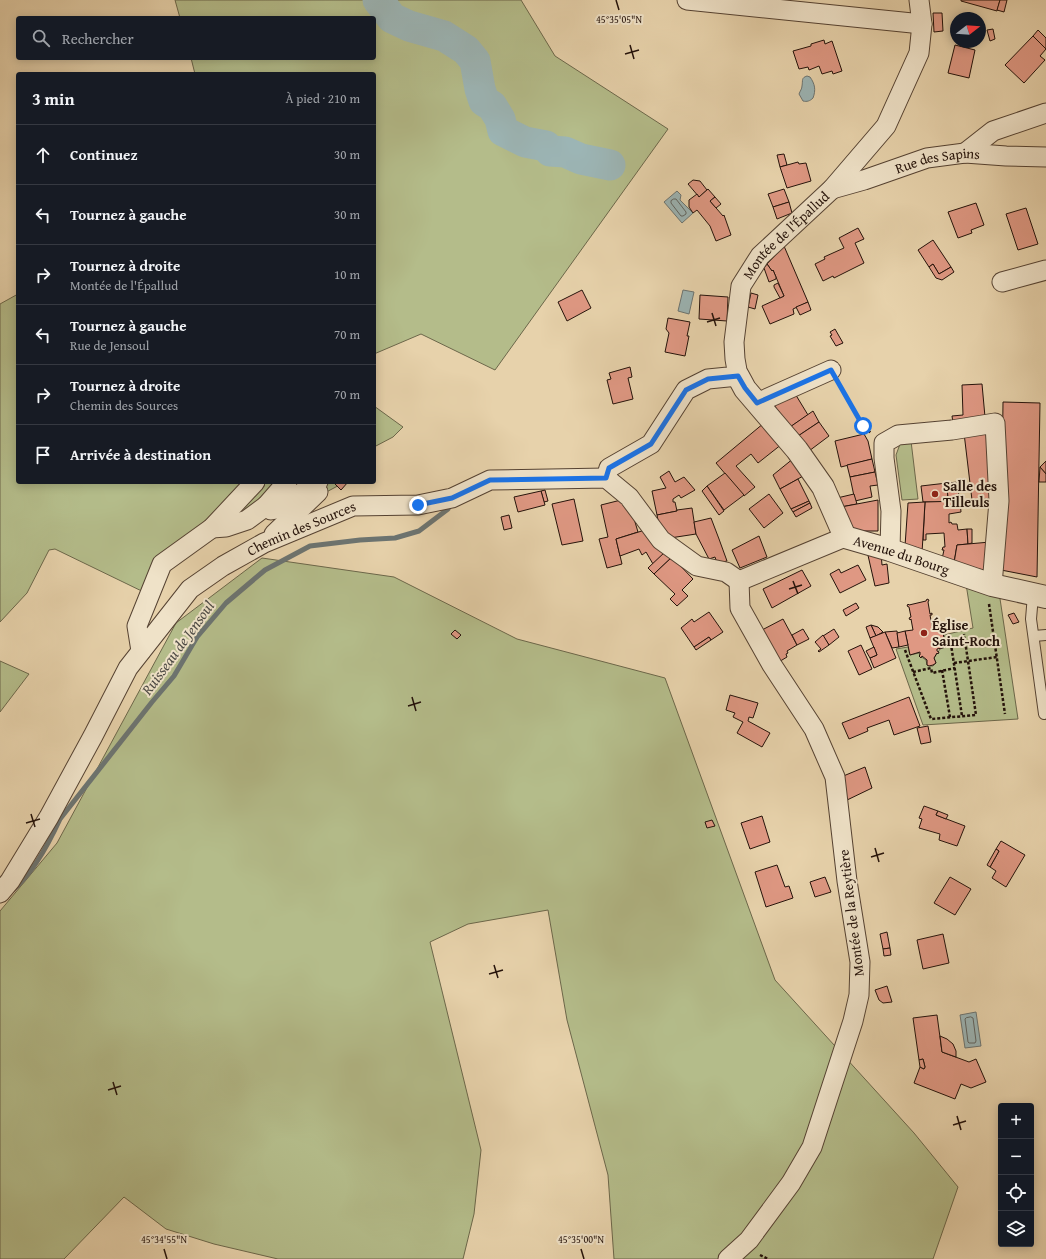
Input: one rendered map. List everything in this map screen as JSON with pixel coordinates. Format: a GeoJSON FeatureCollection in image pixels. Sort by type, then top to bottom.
{"type":"FeatureCollection","features":[{"type":"Feature","properties":{"kind":"street"},"geometry":{"type":"LineString","coordinates":[[687,0],[922,24]]}},
{"type":"Feature","properties":{"kind":"street","name":"Montée de l'Épallud"},"geometry":{"type":"LineString","coordinates":[[845,537],[823,487],[797,450],[745,388],[738,376],[734,342],[741,286],[760,256],[832,189],[886,126],[919,53],[922,24],[919,0]]}},
{"type":"Feature","properties":{"kind":"street"},"geometry":{"type":"LineString","coordinates":[[965,153],[993,131],[1046,113]]}},
{"type":"Feature","properties":{"kind":"street","name":"Rue des Sapins"},"geometry":{"type":"LineString","coordinates":[[832,189],[864,180],[927,158],[965,153],[1046,157]]}},
{"type":"Feature","properties":{"kind":"street"},"geometry":{"type":"LineString","coordinates":[[1002,282],[1046,270]]}},
{"type":"Feature","properties":{"kind":"street"},"geometry":{"type":"LineString","coordinates":[[757,403],[831,370]]}},
{"type":"Feature","properties":{"kind":"street"},"geometry":{"type":"LineString","coordinates":[[738,376],[708,379],[686,390],[651,444],[609,468],[606,478],[629,497],[661,540],[697,566],[726,572],[739,581]]}},
{"type":"Feature","properties":{"kind":"street"},"geometry":{"type":"LineString","coordinates":[[890,550],[891,511],[884,458],[884,443],[898,435],[952,430],[995,423],[999,500],[990,594]]}},
{"type":"Feature","properties":{"kind":"street","name":"Chemin des Sources"},"geometry":{"type":"LineString","coordinates":[[0,893],[10,881],[48,817],[93,736],[128,668],[190,589],[223,566],[264,543],[353,506],[418,505],[452,498],[490,480],[606,478]]}},
{"type":"Feature","properties":{"kind":"street"},"geometry":{"type":"LineString","coordinates":[[141,651],[137,626],[162,564],[212,528],[253,484]]}},
{"type":"Feature","properties":{"kind":"street"},"geometry":{"type":"LineString","coordinates":[[212,528],[226,527],[247,520],[266,506],[285,484]]}},
{"type":"Feature","properties":{"kind":"street"},"geometry":{"type":"LineString","coordinates":[[266,506],[271,510],[277,508],[315,484]]}},
{"type":"Feature","properties":{"kind":"street"},"geometry":{"type":"LineString","coordinates":[[264,543],[314,497],[324,484]]}},
{"type":"Feature","properties":{"kind":"street","name":"Avenue du Bourg"},"geometry":{"type":"LineString","coordinates":[[739,581],[845,537],[890,550],[990,594],[1040,596]]}},
{"type":"Feature","properties":{"kind":"street","name":"Montée de la Reytière"},"geometry":{"type":"LineString","coordinates":[[728,1259],[749,1240],[791,1183],[812,1148],[853,1021],[859,995],[860,962],[847,881],[835,777],[814,729],[772,665],[740,608],[739,581]]}},
{"type":"Feature","properties":{"kind":"lane"},"geometry":{"type":"LineString","coordinates":[[1040,596],[1031,619],[1044,714]]}},
{"type":"Feature","properties":{"kind":"lane"},"geometry":{"type":"LineString","coordinates":[[1034,636],[1046,635]]}},
{"type":"Feature","properties":{"kind":"path"},"geometry":{"type":"LineString","coordinates":[[831,370],[863,426],[884,443]]}},
{"type":"Feature","properties":{"kind":"path"},"geometry":{"type":"LineString","coordinates":[[990,594],[1005,714]]}},
{"type":"Feature","properties":{"kind":"path"},"geometry":{"type":"LineString","coordinates":[[906,650],[930,719],[976,715],[964,634]]}},
{"type":"Feature","properties":{"kind":"path"},"geometry":{"type":"LineString","coordinates":[[950,638],[962,716]]}},
{"type":"Feature","properties":{"kind":"path"},"geometry":{"type":"LineString","coordinates":[[954,663],[997,657]]}},
{"type":"Feature","properties":{"kind":"path"},"geometry":{"type":"LineString","coordinates":[[913,672],[931,668],[932,672],[955,668]]}},
{"type":"Feature","properties":{"kind":"path"},"geometry":{"type":"LineString","coordinates":[[942,670],[950,717]]}},
{"type":"Feature","properties":{"kind":"green space"},"geometry":{"type":"Polygon","coordinates":[[[175,0],[521,0],[555,56],[668,129],[495,370],[421,334],[376,353],[376,72],[194,72],[192,60],[376,60],[376,16],[179,16],[175,0]]]}},
{"type":"Feature","properties":{"kind":"green space"},"geometry":{"type":"Polygon","coordinates":[[[16,295],[16,484],[341,484],[319,496],[210,538],[173,562],[154,597],[55,549],[49,550],[27,593],[0,622],[0,304],[16,295]]]}},
{"type":"Feature","properties":{"kind":"green space"},"geometry":{"type":"Polygon","coordinates":[[[376,407],[403,427],[393,437],[376,446],[376,407]]]}},
{"type":"Feature","properties":{"kind":"green space"},"geometry":{"type":"Polygon","coordinates":[[[911,441],[918,499],[902,500],[896,455],[900,444],[911,441]]]}},
{"type":"Feature","properties":{"kind":"green space"},"geometry":{"type":"Polygon","coordinates":[[[262,558],[394,577],[517,639],[665,678],[775,980],[914,1133],[958,1187],[933,1259],[614,1259],[608,1175],[567,1020],[548,910],[468,924],[430,942],[481,1150],[474,1214],[463,1259],[278,1259],[214,1244],[166,1229],[124,1197],[64,1259],[0,1259],[0,911],[57,843],[176,623],[262,558]]]}},
{"type":"Feature","properties":{"kind":"green space"},"geometry":{"type":"Polygon","coordinates":[[[966,584],[999,592],[1018,719],[923,725],[896,649],[908,647],[910,655],[919,653],[920,656],[926,660],[927,665],[933,666],[936,663],[934,658],[940,649],[946,647],[944,635],[973,628],[966,584]]]}},
{"type":"Feature","properties":{"kind":"green space"},"geometry":{"type":"Polygon","coordinates":[[[0,661],[29,674],[0,712],[0,661]]]}},
{"type":"Feature","properties":{"kind":"water"},"geometry":{"type":"Polygon","coordinates":[[[807,76],[810,77],[813,82],[814,92],[812,99],[803,101],[799,94],[802,88],[803,78],[807,76]]]}},
{"type":"Feature","properties":{"kind":"water"},"geometry":{"type":"Polygon","coordinates":[[[677,191],[681,195],[680,200],[693,213],[682,223],[664,202],[677,191]]]}},
{"type":"Feature","properties":{"kind":"water"},"geometry":{"type":"Polygon","coordinates":[[[683,290],[694,292],[689,314],[678,311],[683,290]]]}},
{"type":"Feature","properties":{"kind":"water"},"geometry":{"type":"Polygon","coordinates":[[[976,1012],[981,1046],[965,1048],[960,1015],[976,1012]]]}},
{"type":"Feature","properties":{"kind":"building"},"geometry":{"type":"Polygon","coordinates":[[[961,0],[1000,0],[997,11],[961,0]]]}},
{"type":"Feature","properties":{"kind":"building"},"geometry":{"type":"Polygon","coordinates":[[[1000,0],[1007,0],[1004,12],[997,10],[1000,0]]]}},
{"type":"Feature","properties":{"kind":"building"},"geometry":{"type":"Polygon","coordinates":[[[933,13],[942,13],[943,31],[934,32],[933,13]]]}},
{"type":"Feature","properties":{"kind":"building"},"geometry":{"type":"Polygon","coordinates":[[[993,29],[995,39],[990,41],[987,30],[993,29]]]}},
{"type":"Feature","properties":{"kind":"building"},"geometry":{"type":"Polygon","coordinates":[[[1038,30],[1046,38],[1046,49],[1033,36],[1038,30]]]}},
{"type":"Feature","properties":{"kind":"building"},"geometry":{"type":"Polygon","coordinates":[[[1033,36],[1046,49],[1040,56],[1045,60],[1024,83],[1005,65],[1033,36]]]}},
{"type":"Feature","properties":{"kind":"building"},"geometry":{"type":"Polygon","coordinates":[[[824,40],[825,44],[832,41],[842,71],[833,74],[832,71],[822,74],[819,66],[809,70],[808,67],[799,69],[793,51],[811,46],[811,44],[824,40]]]}},
{"type":"Feature","properties":{"kind":"building"},"geometry":{"type":"Polygon","coordinates":[[[954,48],[967,48],[975,50],[969,78],[948,73],[954,48]]]}},
{"type":"Feature","properties":{"kind":"building"},"geometry":{"type":"Polygon","coordinates":[[[784,154],[787,165],[780,167],[777,155],[784,154]]]}},
{"type":"Feature","properties":{"kind":"building"},"geometry":{"type":"Polygon","coordinates":[[[798,162],[799,164],[806,163],[811,181],[787,188],[780,167],[798,162]]]}},
{"type":"Feature","properties":{"kind":"building"},"geometry":{"type":"Polygon","coordinates":[[[693,180],[700,181],[707,190],[699,197],[688,184],[693,180]]]}},
{"type":"Feature","properties":{"kind":"building"},"geometry":{"type":"Polygon","coordinates":[[[708,189],[715,197],[710,201],[723,216],[724,215],[731,235],[716,241],[710,226],[697,210],[693,213],[689,207],[689,200],[697,194],[699,197],[708,189]]]}},
{"type":"Feature","properties":{"kind":"building"},"geometry":{"type":"Polygon","coordinates":[[[784,189],[789,202],[773,207],[768,194],[784,189]]]}},
{"type":"Feature","properties":{"kind":"building"},"geometry":{"type":"Polygon","coordinates":[[[715,197],[721,204],[716,208],[710,201],[715,197]]]}},
{"type":"Feature","properties":{"kind":"building"},"geometry":{"type":"Polygon","coordinates":[[[789,202],[792,213],[777,219],[773,207],[789,202]]]}},
{"type":"Feature","properties":{"kind":"building"},"geometry":{"type":"Polygon","coordinates":[[[976,203],[984,225],[971,230],[972,233],[958,238],[948,212],[976,203]]]}},
{"type":"Feature","properties":{"kind":"building"},"geometry":{"type":"Polygon","coordinates":[[[1026,208],[1038,244],[1018,250],[1006,214],[1026,208]]]}},
{"type":"Feature","properties":{"kind":"building"},"geometry":{"type":"Polygon","coordinates":[[[858,228],[864,239],[855,243],[864,263],[834,278],[833,276],[823,281],[815,264],[825,259],[824,257],[844,248],[839,238],[858,228]]]}},
{"type":"Feature","properties":{"kind":"building"},"geometry":{"type":"Polygon","coordinates":[[[933,240],[951,267],[939,274],[933,264],[929,267],[918,250],[933,240]]]}},
{"type":"Feature","properties":{"kind":"building"},"geometry":{"type":"Polygon","coordinates":[[[784,246],[808,302],[793,309],[794,314],[770,324],[762,306],[784,296],[773,270],[772,271],[767,264],[784,246]]]}},
{"type":"Feature","properties":{"kind":"building"},"geometry":{"type":"Polygon","coordinates":[[[767,264],[772,271],[773,270],[776,277],[776,279],[769,282],[764,268],[767,264]]]}},
{"type":"Feature","properties":{"kind":"building"},"geometry":{"type":"Polygon","coordinates":[[[933,264],[939,274],[951,267],[954,272],[942,280],[936,278],[929,267],[933,264]]]}},
{"type":"Feature","properties":{"kind":"building"},"geometry":{"type":"Polygon","coordinates":[[[778,283],[784,296],[780,298],[774,287],[774,285],[778,283]]]}},
{"type":"Feature","properties":{"kind":"building"},"geometry":{"type":"Polygon","coordinates":[[[582,290],[591,308],[567,321],[558,302],[582,290]]]}},
{"type":"Feature","properties":{"kind":"building"},"geometry":{"type":"Polygon","coordinates":[[[751,293],[758,295],[755,309],[748,307],[751,293]]]}},
{"type":"Feature","properties":{"kind":"building"},"geometry":{"type":"Polygon","coordinates":[[[700,295],[728,297],[727,321],[699,319],[700,295]]]}},
{"type":"Feature","properties":{"kind":"building"},"geometry":{"type":"Polygon","coordinates":[[[808,302],[811,310],[800,315],[796,307],[808,302]]]}},
{"type":"Feature","properties":{"kind":"building"},"geometry":{"type":"Polygon","coordinates":[[[668,318],[690,322],[685,356],[665,352],[669,333],[666,329],[668,318]]]}},
{"type":"Feature","properties":{"kind":"building"},"geometry":{"type":"Polygon","coordinates":[[[835,329],[843,343],[836,346],[830,336],[832,335],[830,332],[835,329]]]}},
{"type":"Feature","properties":{"kind":"building"},"geometry":{"type":"Polygon","coordinates":[[[630,367],[632,377],[628,378],[633,399],[613,404],[607,380],[611,379],[609,373],[630,367]]]}},
{"type":"Feature","properties":{"kind":"building"},"geometry":{"type":"Polygon","coordinates":[[[982,384],[985,417],[953,423],[952,416],[963,415],[962,385],[982,384]]]}},
{"type":"Feature","properties":{"kind":"building"},"geometry":{"type":"Polygon","coordinates":[[[794,392],[808,415],[790,427],[774,405],[794,392]]]}},
{"type":"Feature","properties":{"kind":"building"},"geometry":{"type":"Polygon","coordinates":[[[1003,402],[1040,403],[1037,577],[1001,570],[1003,402]]]}},
{"type":"Feature","properties":{"kind":"building"},"geometry":{"type":"Polygon","coordinates":[[[813,411],[819,422],[798,436],[790,427],[813,411]]]}},
{"type":"Feature","properties":{"kind":"building"},"geometry":{"type":"Polygon","coordinates":[[[819,422],[829,436],[809,451],[798,436],[819,422]]]}},
{"type":"Feature","properties":{"kind":"building"},"geometry":{"type":"Polygon","coordinates":[[[764,423],[782,444],[758,463],[751,454],[736,466],[755,487],[744,496],[716,463],[764,423]]]}},
{"type":"Feature","properties":{"kind":"building"},"geometry":{"type":"Polygon","coordinates":[[[988,431],[993,498],[972,500],[964,433],[988,431]]]}},
{"type":"Feature","properties":{"kind":"building"},"geometry":{"type":"Polygon","coordinates":[[[864,434],[868,441],[872,459],[841,467],[835,441],[864,434]]]}},
{"type":"Feature","properties":{"kind":"building"},"geometry":{"type":"Polygon","coordinates":[[[794,458],[805,475],[780,489],[773,475],[794,458]]]}},
{"type":"Feature","properties":{"kind":"building"},"geometry":{"type":"Polygon","coordinates":[[[872,459],[875,472],[850,477],[847,465],[872,459]]]}},
{"type":"Feature","properties":{"kind":"building"},"geometry":{"type":"Polygon","coordinates":[[[1046,461],[1046,474],[1040,467],[1046,461]]]}},
{"type":"Feature","properties":{"kind":"building"},"geometry":{"type":"Polygon","coordinates":[[[1040,467],[1046,474],[1046,482],[1039,482],[1040,467]]]}},
{"type":"Feature","properties":{"kind":"building"},"geometry":{"type":"Polygon","coordinates":[[[669,471],[675,482],[684,477],[695,490],[681,498],[679,495],[673,499],[677,511],[657,515],[652,491],[666,488],[660,477],[669,471]]]}},
{"type":"Feature","properties":{"kind":"building"},"geometry":{"type":"Polygon","coordinates":[[[875,472],[878,485],[870,486],[872,497],[855,501],[850,477],[875,472]]]}},
{"type":"Feature","properties":{"kind":"building"},"geometry":{"type":"Polygon","coordinates":[[[725,473],[744,495],[724,510],[707,486],[725,473]]]}},
{"type":"Feature","properties":{"kind":"building"},"geometry":{"type":"Polygon","coordinates":[[[798,479],[809,501],[791,509],[780,489],[798,479]]]}},
{"type":"Feature","properties":{"kind":"building"},"geometry":{"type":"Polygon","coordinates":[[[958,482],[959,501],[948,502],[947,483],[958,482]]]}},
{"type":"Feature","properties":{"kind":"building","name":"Salle des Tilleuls"},"geometry":{"type":"Polygon","coordinates":[[[947,483],[948,502],[923,502],[921,486],[947,483]]]}},
{"type":"Feature","properties":{"kind":"building"},"geometry":{"type":"Polygon","coordinates":[[[335,484],[346,484],[341,490],[335,484]]]}},
{"type":"Feature","properties":{"kind":"building"},"geometry":{"type":"Polygon","coordinates":[[[707,486],[724,511],[719,515],[702,491],[707,486]]]}},
{"type":"Feature","properties":{"kind":"building"},"geometry":{"type":"Polygon","coordinates":[[[545,490],[548,501],[544,502],[541,491],[545,490]]]}},
{"type":"Feature","properties":{"kind":"building"},"geometry":{"type":"Polygon","coordinates":[[[541,491],[545,505],[518,512],[514,497],[541,491]]]}},
{"type":"Feature","properties":{"kind":"building"},"geometry":{"type":"Polygon","coordinates":[[[769,494],[783,513],[764,528],[749,509],[769,494]]]}},
{"type":"Feature","properties":{"kind":"building"},"geometry":{"type":"Polygon","coordinates":[[[854,494],[857,504],[841,507],[837,498],[854,494]]]}},
{"type":"Feature","properties":{"kind":"building"},"geometry":{"type":"Polygon","coordinates":[[[574,499],[583,541],[562,545],[552,504],[574,499]]]}},
{"type":"Feature","properties":{"kind":"building"},"geometry":{"type":"Polygon","coordinates":[[[621,500],[632,512],[638,532],[616,539],[622,564],[607,568],[599,539],[608,537],[601,505],[621,500]]]}},
{"type":"Feature","properties":{"kind":"building"},"geometry":{"type":"Polygon","coordinates":[[[878,500],[878,531],[855,531],[841,507],[878,500]]]}},
{"type":"Feature","properties":{"kind":"building"},"geometry":{"type":"Polygon","coordinates":[[[809,501],[810,503],[793,512],[791,509],[809,501]]]}},
{"type":"Feature","properties":{"kind":"building"},"geometry":{"type":"Polygon","coordinates":[[[960,501],[961,512],[949,514],[949,523],[951,522],[952,524],[957,524],[958,530],[967,529],[968,544],[957,545],[954,563],[942,559],[944,550],[942,550],[943,547],[945,547],[944,533],[926,534],[926,540],[923,540],[925,502],[960,501]]]}},
{"type":"Feature","properties":{"kind":"building"},"geometry":{"type":"Polygon","coordinates":[[[925,502],[922,553],[905,546],[908,503],[925,502]]]}},
{"type":"Feature","properties":{"kind":"building"},"geometry":{"type":"Polygon","coordinates":[[[810,503],[812,508],[796,517],[793,512],[810,503]]]}},
{"type":"Feature","properties":{"kind":"building"},"geometry":{"type":"Polygon","coordinates":[[[692,508],[696,534],[670,538],[659,525],[657,515],[692,508]]]}},
{"type":"Feature","properties":{"kind":"building"},"geometry":{"type":"Polygon","coordinates":[[[509,515],[512,528],[504,530],[501,517],[509,515]]]}},
{"type":"Feature","properties":{"kind":"building"},"geometry":{"type":"Polygon","coordinates":[[[711,518],[727,561],[717,563],[715,557],[709,559],[696,534],[694,522],[711,518]]]}},
{"type":"Feature","properties":{"kind":"building"},"geometry":{"type":"Polygon","coordinates":[[[967,529],[972,529],[972,543],[968,544],[967,529]]]}},
{"type":"Feature","properties":{"kind":"building"},"geometry":{"type":"Polygon","coordinates":[[[645,530],[656,547],[664,554],[653,564],[646,552],[642,555],[639,549],[620,556],[616,539],[645,530]]]}},
{"type":"Feature","properties":{"kind":"building"},"geometry":{"type":"Polygon","coordinates":[[[759,536],[767,557],[740,568],[732,550],[759,536]]]}},
{"type":"Feature","properties":{"kind":"building"},"geometry":{"type":"Polygon","coordinates":[[[990,542],[987,570],[968,568],[954,563],[957,545],[990,542]]]}},
{"type":"Feature","properties":{"kind":"building"},"geometry":{"type":"Polygon","coordinates":[[[666,551],[672,557],[654,574],[648,568],[666,551]]]}},
{"type":"Feature","properties":{"kind":"building"},"geometry":{"type":"Polygon","coordinates":[[[867,551],[881,553],[882,565],[887,564],[889,583],[875,586],[867,551]]]}},
{"type":"Feature","properties":{"kind":"building"},"geometry":{"type":"Polygon","coordinates":[[[672,557],[693,579],[682,590],[688,596],[677,606],[670,599],[675,594],[654,574],[672,557]]]}},
{"type":"Feature","properties":{"kind":"building"},"geometry":{"type":"Polygon","coordinates":[[[858,565],[866,580],[840,593],[830,574],[839,569],[841,573],[858,565]]]}},
{"type":"Feature","properties":{"kind":"building"},"geometry":{"type":"Polygon","coordinates":[[[802,570],[811,586],[772,608],[763,589],[802,570]]]}},
{"type":"Feature","properties":{"kind":"building","name":"Église Saint-Roch"},"geometry":{"type":"Polygon","coordinates":[[[927,599],[929,600],[930,614],[932,613],[932,615],[930,615],[932,626],[941,624],[946,647],[937,649],[939,652],[934,658],[936,663],[929,666],[927,665],[927,660],[922,656],[921,658],[919,656],[920,652],[910,655],[905,631],[913,630],[911,619],[910,620],[909,618],[911,617],[909,607],[907,606],[908,604],[926,601],[927,599]]]}},
{"type":"Feature","properties":{"kind":"building"},"geometry":{"type":"Polygon","coordinates":[[[856,603],[859,608],[846,616],[843,610],[856,603]]]}},
{"type":"Feature","properties":{"kind":"building"},"geometry":{"type":"Polygon","coordinates":[[[709,612],[723,632],[711,640],[709,637],[694,647],[681,628],[692,619],[694,622],[709,612]]]}},
{"type":"Feature","properties":{"kind":"building"},"geometry":{"type":"Polygon","coordinates":[[[1014,613],[1019,622],[1013,624],[1008,615],[1014,613]]]}},
{"type":"Feature","properties":{"kind":"building"},"geometry":{"type":"Polygon","coordinates":[[[783,619],[797,645],[787,651],[787,657],[777,663],[762,630],[783,619]]]}},
{"type":"Feature","properties":{"kind":"building"},"geometry":{"type":"Polygon","coordinates":[[[871,625],[878,627],[883,632],[876,636],[871,625]]]}},
{"type":"Feature","properties":{"kind":"building"},"geometry":{"type":"Polygon","coordinates":[[[871,625],[876,636],[870,638],[866,627],[871,625]]]}},
{"type":"Feature","properties":{"kind":"building"},"geometry":{"type":"Polygon","coordinates":[[[803,629],[809,639],[797,645],[792,635],[803,629]]]}},
{"type":"Feature","properties":{"kind":"building"},"geometry":{"type":"Polygon","coordinates":[[[834,629],[839,637],[829,645],[823,636],[834,629]]]}},
{"type":"Feature","properties":{"kind":"building"},"geometry":{"type":"Polygon","coordinates":[[[455,630],[461,635],[457,639],[451,634],[455,630]]]}},
{"type":"Feature","properties":{"kind":"building"},"geometry":{"type":"Polygon","coordinates":[[[897,631],[899,647],[892,648],[885,632],[897,631]]]}},
{"type":"Feature","properties":{"kind":"building"},"geometry":{"type":"Polygon","coordinates":[[[905,631],[908,645],[899,647],[897,633],[905,631]]]}},
{"type":"Feature","properties":{"kind":"building"},"geometry":{"type":"Polygon","coordinates":[[[885,632],[896,658],[874,668],[870,658],[877,655],[870,638],[885,632]]]}},
{"type":"Feature","properties":{"kind":"building"},"geometry":{"type":"Polygon","coordinates":[[[823,635],[829,645],[819,652],[818,651],[821,649],[815,642],[823,635]]]}},
{"type":"Feature","properties":{"kind":"building"},"geometry":{"type":"Polygon","coordinates":[[[709,637],[711,640],[696,650],[694,647],[709,637]]]}},
{"type":"Feature","properties":{"kind":"building"},"geometry":{"type":"Polygon","coordinates":[[[861,645],[872,669],[859,675],[848,651],[861,645]]]}},
{"type":"Feature","properties":{"kind":"building"},"geometry":{"type":"Polygon","coordinates":[[[874,647],[877,655],[870,658],[866,651],[874,647]]]}},
{"type":"Feature","properties":{"kind":"building"},"geometry":{"type":"Polygon","coordinates":[[[730,695],[758,703],[753,718],[749,717],[748,721],[770,733],[762,747],[737,733],[743,722],[733,717],[735,713],[726,710],[730,695]]]}},
{"type":"Feature","properties":{"kind":"building"},"geometry":{"type":"Polygon","coordinates":[[[909,697],[920,726],[894,735],[889,720],[867,728],[868,731],[849,739],[842,723],[909,697]]]}},
{"type":"Feature","properties":{"kind":"building"},"geometry":{"type":"Polygon","coordinates":[[[928,726],[931,742],[921,744],[917,728],[928,726]]]}},
{"type":"Feature","properties":{"kind":"building"},"geometry":{"type":"Polygon","coordinates":[[[865,767],[872,788],[845,801],[841,777],[865,767]]]}},
{"type":"Feature","properties":{"kind":"building"},"geometry":{"type":"Polygon","coordinates":[[[924,806],[938,811],[936,815],[965,826],[957,846],[939,840],[940,834],[919,828],[922,819],[919,818],[924,806]]]}},
{"type":"Feature","properties":{"kind":"building"},"geometry":{"type":"Polygon","coordinates":[[[938,811],[948,815],[946,819],[936,815],[938,811]]]}},
{"type":"Feature","properties":{"kind":"building"},"geometry":{"type":"Polygon","coordinates":[[[762,816],[770,842],[750,849],[741,823],[762,816]]]}},
{"type":"Feature","properties":{"kind":"building"},"geometry":{"type":"Polygon","coordinates":[[[712,820],[715,826],[707,828],[705,822],[712,820]]]}},
{"type":"Feature","properties":{"kind":"building"},"geometry":{"type":"Polygon","coordinates":[[[1001,841],[1025,855],[1006,887],[992,878],[996,871],[990,867],[999,851],[996,849],[1001,841]]]}},
{"type":"Feature","properties":{"kind":"building"},"geometry":{"type":"Polygon","coordinates":[[[996,849],[999,851],[990,867],[987,865],[996,849]]]}},
{"type":"Feature","properties":{"kind":"building"},"geometry":{"type":"Polygon","coordinates":[[[777,865],[785,887],[789,886],[793,898],[766,907],[755,872],[777,865]]]}},
{"type":"Feature","properties":{"kind":"building"},"geometry":{"type":"Polygon","coordinates":[[[825,877],[831,892],[815,897],[810,882],[825,877]]]}},
{"type":"Feature","properties":{"kind":"building"},"geometry":{"type":"Polygon","coordinates":[[[950,877],[971,889],[955,915],[934,903],[950,877]]]}},
{"type":"Feature","properties":{"kind":"building"},"geometry":{"type":"Polygon","coordinates":[[[887,932],[890,948],[883,949],[880,934],[887,932]]]}},
{"type":"Feature","properties":{"kind":"building"},"geometry":{"type":"Polygon","coordinates":[[[943,934],[949,963],[923,969],[917,940],[943,934]]]}},
{"type":"Feature","properties":{"kind":"building"},"geometry":{"type":"Polygon","coordinates":[[[890,948],[891,955],[884,956],[883,949],[890,948]]]}},
{"type":"Feature","properties":{"kind":"building"},"geometry":{"type":"Polygon","coordinates":[[[887,986],[892,1002],[883,1003],[879,1000],[875,990],[887,986]]]}},
{"type":"Feature","properties":{"kind":"building"},"geometry":{"type":"Polygon","coordinates":[[[937,1015],[942,1052],[969,1062],[976,1059],[986,1082],[971,1088],[961,1084],[955,1099],[914,1083],[920,1067],[924,1069],[925,1067],[923,1059],[919,1060],[913,1018],[937,1015]]]}},
{"type":"Feature","properties":{"kind":"building"},"geometry":{"type":"Polygon","coordinates":[[[940,1036],[953,1044],[956,1051],[956,1057],[942,1052],[940,1036]]]}},
{"type":"Feature","properties":{"kind":"building"},"geometry":{"type":"Polygon","coordinates":[[[923,1059],[924,1069],[920,1067],[919,1060],[923,1059]]]}},
{"type":"Feature","properties":{"kind":"waterway"},"geometry":{"type":"LineString","coordinates":[[378,0],[392,18],[409,26],[444,36],[466,50],[475,61],[480,89],[484,101],[492,106],[500,119],[503,131],[525,142],[546,146],[550,151],[565,152],[581,159],[610,165]]}},
{"type":"Feature","properties":{"kind":"waterway","name":"Ruisseau de Jensoul"},"geometry":{"type":"LineString","coordinates":[[13,890],[27,875],[46,848],[60,819],[174,676],[197,637],[226,603],[265,570],[310,546],[360,540],[395,538],[419,531],[448,509]]}},
{"type":"Feature","properties":{"kind":"place","name":"Salle des Tilleuls"},"geometry":{"type":"Point","coordinates":[935,494]}},
{"type":"Feature","properties":{"kind":"place","name":"Église Saint-Roch"},"geometry":{"type":"Point","coordinates":[924,633]}},
{"type":"Feature","properties":{"kind":"route"},"geometry":{"type":"LineString","coordinates":[[418,505],[452,498],[490,480],[606,478],[609,468],[651,444],[686,390],[708,379],[738,376],[757,403],[831,370],[863,426]]}}]}
